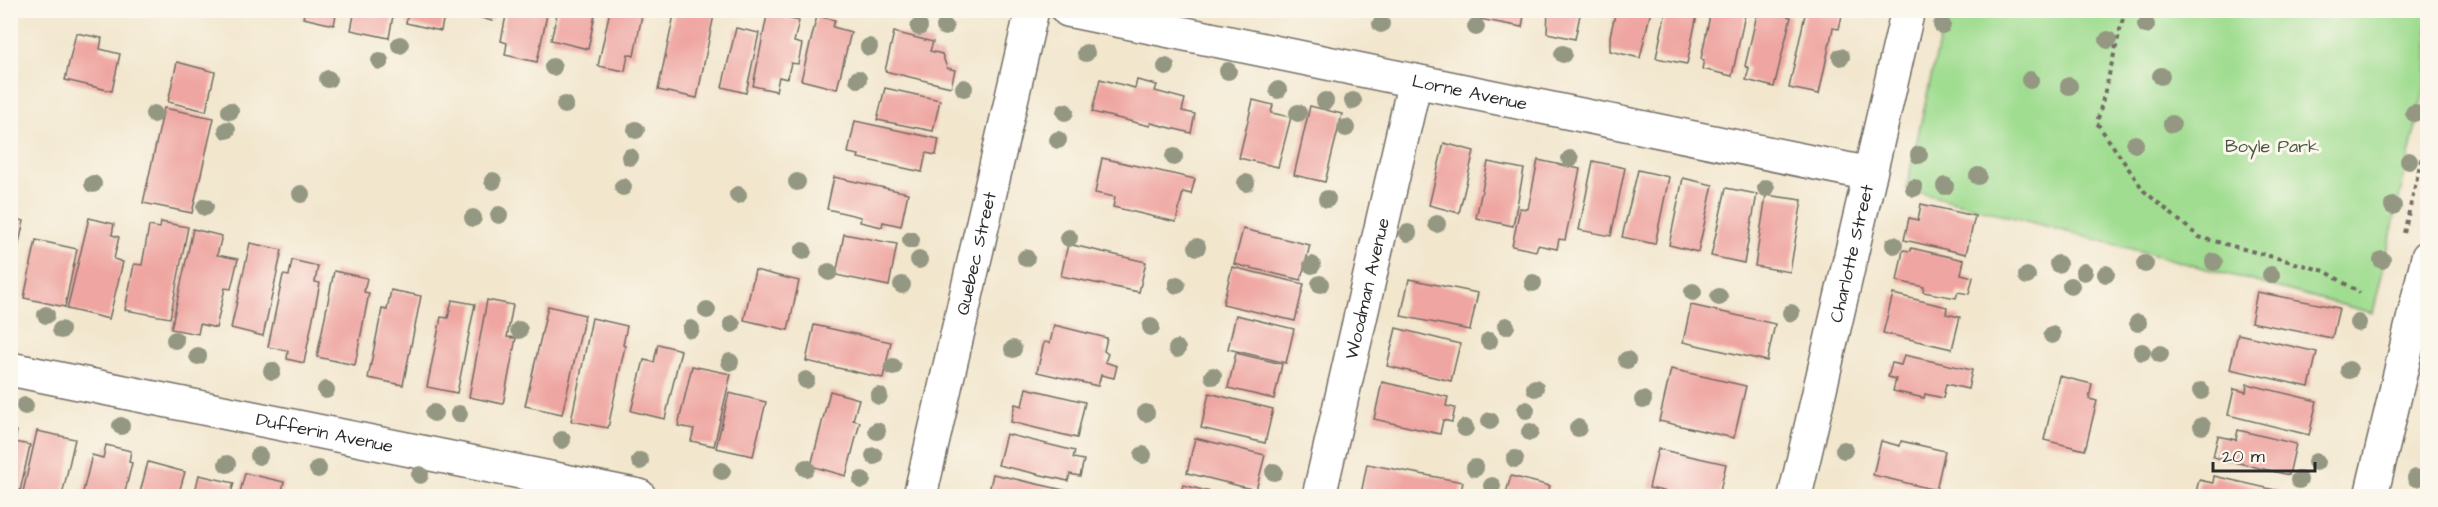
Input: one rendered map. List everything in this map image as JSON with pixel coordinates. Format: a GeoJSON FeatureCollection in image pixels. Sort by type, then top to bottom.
{"type":"FeatureCollection","features":[{"type":"Feature","properties":{"kind":"street","name":"Quebec Street"},"geometry":{"type":"LineString","coordinates":[[920,496],[1032,10]]}},
{"type":"Feature","properties":{"kind":"street","name":"Lorne Avenue"},"geometry":{"type":"LineString","coordinates":[[1068,10],[1870,174]]}},
{"type":"Feature","properties":{"kind":"street","name":"Charlotte Street"},"geometry":{"type":"LineString","coordinates":[[1795,496],[1908,10]]}},
{"type":"Feature","properties":{"kind":"street","name":"Woodman Avenue"},"geometry":{"type":"LineString","coordinates":[[1319,496],[1415,81]]}},
{"type":"Feature","properties":{"kind":"street"},"geometry":{"type":"LineString","coordinates":[[2371,496],[2427,257]]}},
{"type":"Feature","properties":{"kind":"street","name":"Dufferin Avenue"},"geometry":{"type":"LineString","coordinates":[[10,369],[639,496]]}},
{"type":"Feature","properties":{"kind":"path"},"geometry":{"type":"LineString","coordinates":[[2125,10],[2097,123],[2144,191],[2199,237],[2325,271],[2360,293]]}},
{"type":"Feature","properties":{"kind":"green space","name":"Boyle Park"},"geometry":{"type":"Polygon","coordinates":[[[1946,11],[2427,11],[2427,77],[2373,313],[1906,189],[1946,11]]]}},
{"type":"Feature","properties":{"kind":"building"},"geometry":{"type":"Polygon","coordinates":[[[305,10],[337,10],[334,25],[303,18],[305,10]]]}},
{"type":"Feature","properties":{"kind":"building"},"geometry":{"type":"Polygon","coordinates":[[[355,10],[394,10],[389,38],[351,30],[355,10]]]}},
{"type":"Feature","properties":{"kind":"building"},"geometry":{"type":"Polygon","coordinates":[[[409,10],[445,10],[441,31],[406,23],[409,10]]]}},
{"type":"Feature","properties":{"kind":"building"},"geometry":{"type":"Polygon","coordinates":[[[453,10],[494,10],[492,21],[453,10]]]}},
{"type":"Feature","properties":{"kind":"building"},"geometry":{"type":"Polygon","coordinates":[[[507,10],[548,10],[537,62],[505,55],[507,43],[501,41],[507,10]]]}},
{"type":"Feature","properties":{"kind":"building"},"geometry":{"type":"Polygon","coordinates":[[[558,10],[596,10],[588,49],[551,40],[558,10]]]}},
{"type":"Feature","properties":{"kind":"building"},"geometry":{"type":"Polygon","coordinates":[[[610,10],[643,10],[634,56],[628,54],[625,71],[598,66],[610,10]]]}},
{"type":"Feature","properties":{"kind":"building"},"geometry":{"type":"Polygon","coordinates":[[[675,10],[715,10],[697,98],[658,90],[675,10]]]}},
{"type":"Feature","properties":{"kind":"building"},"geometry":{"type":"Polygon","coordinates":[[[768,10],[786,10],[785,18],[799,21],[794,42],[802,44],[798,64],[791,63],[787,79],[779,77],[776,91],[753,86],[768,10]]]}},
{"type":"Feature","properties":{"kind":"building"},"geometry":{"type":"Polygon","coordinates":[[[1480,10],[1525,10],[1522,27],[1479,19],[1480,10]]]}},
{"type":"Feature","properties":{"kind":"building"},"geometry":{"type":"Polygon","coordinates":[[[1548,10],[1581,10],[1575,39],[1547,33],[1548,10]]]}},
{"type":"Feature","properties":{"kind":"building"},"geometry":{"type":"Polygon","coordinates":[[[1616,10],[1651,10],[1640,58],[1610,51],[1610,36],[1616,10]]]}},
{"type":"Feature","properties":{"kind":"building"},"geometry":{"type":"Polygon","coordinates":[[[1666,10],[1698,10],[1687,64],[1656,58],[1666,10]]]}},
{"type":"Feature","properties":{"kind":"building"},"geometry":{"type":"Polygon","coordinates":[[[1711,10],[1746,10],[1732,76],[1702,69],[1704,60],[1701,59],[1711,10]]]}},
{"type":"Feature","properties":{"kind":"building"},"geometry":{"type":"Polygon","coordinates":[[[1758,10],[1788,10],[1787,16],[1791,17],[1774,87],[1746,80],[1749,68],[1745,66],[1758,10]]]}},
{"type":"Feature","properties":{"kind":"building"},"geometry":{"type":"Polygon","coordinates":[[[1806,10],[1843,11],[1839,29],[1833,28],[1819,94],[1789,88],[1806,10]]]}},
{"type":"Feature","properties":{"kind":"building"},"geometry":{"type":"Polygon","coordinates":[[[817,16],[835,20],[833,27],[851,32],[837,89],[801,80],[817,16]]]}},
{"type":"Feature","properties":{"kind":"building"},"geometry":{"type":"Polygon","coordinates":[[[736,28],[759,33],[746,93],[722,87],[736,28]]]}},
{"type":"Feature","properties":{"kind":"building"},"geometry":{"type":"Polygon","coordinates":[[[894,32],[933,42],[930,51],[942,54],[947,68],[955,70],[951,87],[885,71],[894,32]]]}},
{"type":"Feature","properties":{"kind":"building"},"geometry":{"type":"Polygon","coordinates":[[[76,33],[102,38],[100,49],[120,54],[112,91],[65,80],[76,33]]]}},
{"type":"Feature","properties":{"kind":"building"},"geometry":{"type":"Polygon","coordinates":[[[177,62],[215,72],[206,111],[168,102],[177,62]]]}},
{"type":"Feature","properties":{"kind":"building"},"geometry":{"type":"Polygon","coordinates":[[[1100,79],[1135,88],[1137,80],[1157,85],[1155,91],[1185,99],[1182,111],[1195,114],[1191,133],[1092,112],[1100,79]]]}},
{"type":"Feature","properties":{"kind":"building"},"geometry":{"type":"Polygon","coordinates":[[[885,88],[940,100],[933,131],[877,120],[885,88]]]}},
{"type":"Feature","properties":{"kind":"building"},"geometry":{"type":"Polygon","coordinates":[[[1253,100],[1273,105],[1271,113],[1291,117],[1278,167],[1239,158],[1253,100]]]}},
{"type":"Feature","properties":{"kind":"building"},"geometry":{"type":"Polygon","coordinates":[[[1310,106],[1342,114],[1325,182],[1294,175],[1310,106]]]}},
{"type":"Feature","properties":{"kind":"building"},"geometry":{"type":"Polygon","coordinates":[[[164,108],[214,118],[192,213],[143,203],[164,108]]]}},
{"type":"Feature","properties":{"kind":"building"},"geometry":{"type":"Polygon","coordinates":[[[855,121],[939,139],[936,155],[926,153],[922,172],[858,158],[859,155],[848,153],[855,121]]]}},
{"type":"Feature","properties":{"kind":"building"},"geometry":{"type":"Polygon","coordinates":[[[1444,143],[1474,151],[1459,213],[1429,205],[1444,143]]]}},
{"type":"Feature","properties":{"kind":"building"},"geometry":{"type":"Polygon","coordinates":[[[1102,158],[1195,179],[1191,194],[1183,192],[1176,222],[1113,207],[1115,197],[1095,193],[1102,158]]]}},
{"type":"Feature","properties":{"kind":"building"},"geometry":{"type":"Polygon","coordinates":[[[1538,160],[1580,169],[1565,240],[1559,239],[1557,249],[1538,245],[1536,251],[1512,246],[1520,208],[1528,209],[1538,160]]]}},
{"type":"Feature","properties":{"kind":"building"},"geometry":{"type":"Polygon","coordinates":[[[1593,161],[1625,168],[1611,236],[1579,230],[1593,161]]]}},
{"type":"Feature","properties":{"kind":"building"},"geometry":{"type":"Polygon","coordinates":[[[1488,162],[1524,169],[1513,226],[1476,218],[1488,162]]]}},
{"type":"Feature","properties":{"kind":"building"},"geometry":{"type":"Polygon","coordinates":[[[1638,170],[1669,177],[1655,244],[1622,237],[1638,170]]]}},
{"type":"Feature","properties":{"kind":"building"},"geometry":{"type":"Polygon","coordinates":[[[834,177],[908,193],[901,226],[883,222],[882,227],[860,222],[861,217],[827,209],[834,177]]]}},
{"type":"Feature","properties":{"kind":"building"},"geometry":{"type":"Polygon","coordinates":[[[1683,178],[1713,185],[1698,252],[1669,245],[1683,178]]]}},
{"type":"Feature","properties":{"kind":"building"},"geometry":{"type":"Polygon","coordinates":[[[1726,188],[1757,194],[1744,263],[1711,256],[1726,188]]]}},
{"type":"Feature","properties":{"kind":"building"},"geometry":{"type":"Polygon","coordinates":[[[1766,195],[1802,200],[1790,272],[1755,266],[1766,195]]]}},
{"type":"Feature","properties":{"kind":"building"},"geometry":{"type":"Polygon","coordinates":[[[1921,204],[1975,216],[1966,254],[1904,240],[1909,218],[1918,220],[1921,204]]]}},
{"type":"Feature","properties":{"kind":"building"},"geometry":{"type":"Polygon","coordinates":[[[10,218],[24,221],[17,252],[10,251],[10,218]]]}},
{"type":"Feature","properties":{"kind":"building"},"geometry":{"type":"Polygon","coordinates":[[[89,218],[114,224],[112,235],[119,237],[114,259],[123,262],[109,319],[67,309],[89,218]]]}},
{"type":"Feature","properties":{"kind":"building"},"geometry":{"type":"Polygon","coordinates":[[[161,222],[188,227],[170,318],[125,310],[134,264],[142,265],[149,226],[160,228],[161,222]]]}},
{"type":"Feature","properties":{"kind":"building"},"geometry":{"type":"Polygon","coordinates":[[[193,229],[222,236],[217,255],[238,259],[231,289],[225,288],[216,328],[200,324],[198,334],[171,329],[193,229]]]}},
{"type":"Feature","properties":{"kind":"building"},"geometry":{"type":"Polygon","coordinates":[[[1243,229],[1310,245],[1301,280],[1234,264],[1243,229]]]}},
{"type":"Feature","properties":{"kind":"building"},"geometry":{"type":"Polygon","coordinates":[[[844,234],[897,244],[889,286],[836,275],[844,234]]]}},
{"type":"Feature","properties":{"kind":"building"},"geometry":{"type":"Polygon","coordinates":[[[36,240],[77,249],[65,307],[24,298],[36,240]]]}},
{"type":"Feature","properties":{"kind":"building"},"geometry":{"type":"Polygon","coordinates":[[[250,243],[282,250],[263,336],[231,328],[250,243]]]}},
{"type":"Feature","properties":{"kind":"building"},"geometry":{"type":"Polygon","coordinates":[[[1068,244],[1146,262],[1139,292],[1061,276],[1068,244]]]}},
{"type":"Feature","properties":{"kind":"building"},"geometry":{"type":"Polygon","coordinates":[[[1911,248],[1964,260],[1961,274],[1973,277],[1969,294],[1958,292],[1956,298],[1923,292],[1924,287],[1897,281],[1903,250],[1911,251],[1911,248]]]}},
{"type":"Feature","properties":{"kind":"building"},"geometry":{"type":"Polygon","coordinates":[[[292,260],[318,266],[315,282],[320,283],[304,363],[287,359],[288,351],[268,347],[283,275],[289,276],[292,260]]]}},
{"type":"Feature","properties":{"kind":"building"},"geometry":{"type":"Polygon","coordinates":[[[1232,267],[1304,284],[1295,321],[1223,304],[1232,267]]]}},
{"type":"Feature","properties":{"kind":"building"},"geometry":{"type":"Polygon","coordinates":[[[755,270],[799,281],[788,330],[744,320],[755,270]]]}},
{"type":"Feature","properties":{"kind":"building"},"geometry":{"type":"Polygon","coordinates":[[[334,271],[367,278],[364,292],[369,293],[355,365],[317,357],[334,271]]]}},
{"type":"Feature","properties":{"kind":"building"},"geometry":{"type":"Polygon","coordinates":[[[1409,279],[1478,293],[1470,330],[1401,316],[1409,279]]]}},
{"type":"Feature","properties":{"kind":"building"},"geometry":{"type":"Polygon","coordinates":[[[391,290],[421,296],[403,385],[368,378],[382,309],[387,310],[391,290]]]}},
{"type":"Feature","properties":{"kind":"building"},"geometry":{"type":"Polygon","coordinates":[[[2257,292],[2339,308],[2332,338],[2251,322],[2257,292]]]}},
{"type":"Feature","properties":{"kind":"building"},"geometry":{"type":"Polygon","coordinates":[[[1893,294],[1947,307],[1946,314],[1960,317],[1952,349],[1883,333],[1893,294]]]}},
{"type":"Feature","properties":{"kind":"building"},"geometry":{"type":"Polygon","coordinates":[[[452,300],[475,304],[457,393],[427,387],[441,317],[448,318],[452,300]]]}},
{"type":"Feature","properties":{"kind":"building"},"geometry":{"type":"Polygon","coordinates":[[[487,300],[513,305],[507,337],[516,338],[503,404],[469,397],[487,300]]]}},
{"type":"Feature","properties":{"kind":"building"},"geometry":{"type":"Polygon","coordinates":[[[1691,305],[1775,324],[1767,361],[1683,342],[1691,305]]]}},
{"type":"Feature","properties":{"kind":"building"},"geometry":{"type":"Polygon","coordinates":[[[548,306],[585,315],[562,414],[525,406],[548,306]]]}},
{"type":"Feature","properties":{"kind":"building"},"geometry":{"type":"Polygon","coordinates":[[[1236,315],[1294,329],[1286,363],[1228,349],[1236,315]]]}},
{"type":"Feature","properties":{"kind":"building"},"geometry":{"type":"Polygon","coordinates":[[[592,318],[627,326],[608,428],[571,421],[592,318]]]}},
{"type":"Feature","properties":{"kind":"building"},"geometry":{"type":"Polygon","coordinates":[[[814,325],[891,342],[883,378],[806,361],[814,325]]]}},
{"type":"Feature","properties":{"kind":"building"},"geometry":{"type":"Polygon","coordinates":[[[1054,325],[1107,338],[1104,351],[1108,354],[1105,362],[1117,366],[1114,378],[1101,375],[1098,386],[1037,372],[1044,342],[1050,343],[1054,325]]]}},
{"type":"Feature","properties":{"kind":"building"},"geometry":{"type":"Polygon","coordinates":[[[1396,328],[1460,344],[1451,381],[1387,366],[1396,328]]]}},
{"type":"Feature","properties":{"kind":"building"},"geometry":{"type":"Polygon","coordinates":[[[2238,334],[2317,352],[2309,387],[2230,369],[2238,334]]]}},
{"type":"Feature","properties":{"kind":"building"},"geometry":{"type":"Polygon","coordinates":[[[658,344],[681,350],[665,419],[631,411],[644,360],[654,362],[658,344]]]}},
{"type":"Feature","properties":{"kind":"building"},"geometry":{"type":"Polygon","coordinates":[[[1236,353],[1282,364],[1274,399],[1228,388],[1236,353]]]}},
{"type":"Feature","properties":{"kind":"building"},"geometry":{"type":"Polygon","coordinates":[[[1904,355],[1972,370],[1968,389],[1946,384],[1943,398],[1925,394],[1924,398],[1893,391],[1896,379],[1888,377],[1892,363],[1901,365],[1904,355]]]}},
{"type":"Feature","properties":{"kind":"building"},"geometry":{"type":"Polygon","coordinates":[[[692,366],[731,374],[714,446],[691,441],[694,429],[678,426],[692,366]]]}},
{"type":"Feature","properties":{"kind":"building"},"geometry":{"type":"Polygon","coordinates":[[[1671,369],[1746,386],[1734,438],[1659,421],[1671,369]]]}},
{"type":"Feature","properties":{"kind":"building"},"geometry":{"type":"Polygon","coordinates":[[[2059,376],[2092,384],[2089,399],[2097,401],[2085,450],[2044,440],[2059,376]]]}},
{"type":"Feature","properties":{"kind":"building"},"geometry":{"type":"Polygon","coordinates":[[[1382,382],[1448,397],[1446,406],[1455,408],[1452,422],[1443,420],[1440,434],[1374,419],[1382,382]]]}},
{"type":"Feature","properties":{"kind":"building"},"geometry":{"type":"Polygon","coordinates":[[[2247,384],[2317,401],[2309,435],[2228,415],[2234,389],[2246,392],[2247,384]]]}},
{"type":"Feature","properties":{"kind":"building"},"geometry":{"type":"Polygon","coordinates":[[[1026,388],[1085,402],[1077,438],[1011,422],[1015,404],[1022,406],[1026,388]]]}},
{"type":"Feature","properties":{"kind":"building"},"geometry":{"type":"Polygon","coordinates":[[[830,391],[859,399],[853,420],[860,422],[846,476],[811,466],[830,391]]]}},
{"type":"Feature","properties":{"kind":"building"},"geometry":{"type":"Polygon","coordinates":[[[729,393],[766,402],[753,456],[716,448],[729,393]]]}},
{"type":"Feature","properties":{"kind":"building"},"geometry":{"type":"Polygon","coordinates":[[[1209,393],[1273,409],[1265,443],[1201,428],[1209,393]]]}},
{"type":"Feature","properties":{"kind":"building"},"geometry":{"type":"Polygon","coordinates":[[[10,429],[17,431],[15,442],[30,445],[19,496],[10,496],[10,429]]]}},
{"type":"Feature","properties":{"kind":"building"},"geometry":{"type":"Polygon","coordinates":[[[2238,430],[2296,444],[2289,475],[2213,457],[2218,436],[2236,440],[2238,430]]]}},
{"type":"Feature","properties":{"kind":"building"},"geometry":{"type":"Polygon","coordinates":[[[37,431],[75,439],[62,496],[22,496],[37,431]]]}},
{"type":"Feature","properties":{"kind":"building"},"geometry":{"type":"Polygon","coordinates":[[[1006,434],[1075,451],[1073,458],[1084,460],[1080,476],[1070,474],[1068,481],[998,465],[1006,434]]]}},
{"type":"Feature","properties":{"kind":"building"},"geometry":{"type":"Polygon","coordinates":[[[1195,438],[1265,455],[1256,490],[1187,473],[1195,438]]]}},
{"type":"Feature","properties":{"kind":"building"},"geometry":{"type":"Polygon","coordinates":[[[1881,441],[1900,446],[1901,441],[1945,451],[1936,490],[1873,475],[1881,441]]]}},
{"type":"Feature","properties":{"kind":"building"},"geometry":{"type":"Polygon","coordinates":[[[106,445],[131,451],[129,462],[132,463],[124,496],[82,496],[92,455],[103,458],[106,445]]]}},
{"type":"Feature","properties":{"kind":"building"},"geometry":{"type":"Polygon","coordinates":[[[1658,449],[1726,464],[1719,496],[1687,496],[1649,488],[1658,449]]]}},
{"type":"Feature","properties":{"kind":"building"},"geometry":{"type":"Polygon","coordinates":[[[148,462],[185,472],[178,496],[139,496],[148,462]]]}},
{"type":"Feature","properties":{"kind":"building"},"geometry":{"type":"Polygon","coordinates":[[[1367,464],[1463,482],[1460,496],[1361,494],[1367,464]]]}},
{"type":"Feature","properties":{"kind":"building"},"geometry":{"type":"Polygon","coordinates":[[[245,473],[284,482],[281,496],[239,496],[245,473]]]}},
{"type":"Feature","properties":{"kind":"building"},"geometry":{"type":"Polygon","coordinates":[[[993,474],[1077,493],[1076,496],[988,496],[993,474]]]}},
{"type":"Feature","properties":{"kind":"building"},"geometry":{"type":"Polygon","coordinates":[[[199,475],[234,483],[230,496],[194,496],[199,475]]]}},
{"type":"Feature","properties":{"kind":"building"},"geometry":{"type":"Polygon","coordinates":[[[1511,476],[1550,486],[1547,496],[1505,496],[1511,476]]]}},
{"type":"Feature","properties":{"kind":"building"},"geometry":{"type":"Polygon","coordinates":[[[2214,476],[2284,492],[2283,496],[2195,496],[2199,480],[2213,483],[2214,476]]]}},
{"type":"Feature","properties":{"kind":"building"},"geometry":{"type":"Polygon","coordinates":[[[1183,485],[1227,496],[1180,496],[1183,485]]]}}]}
